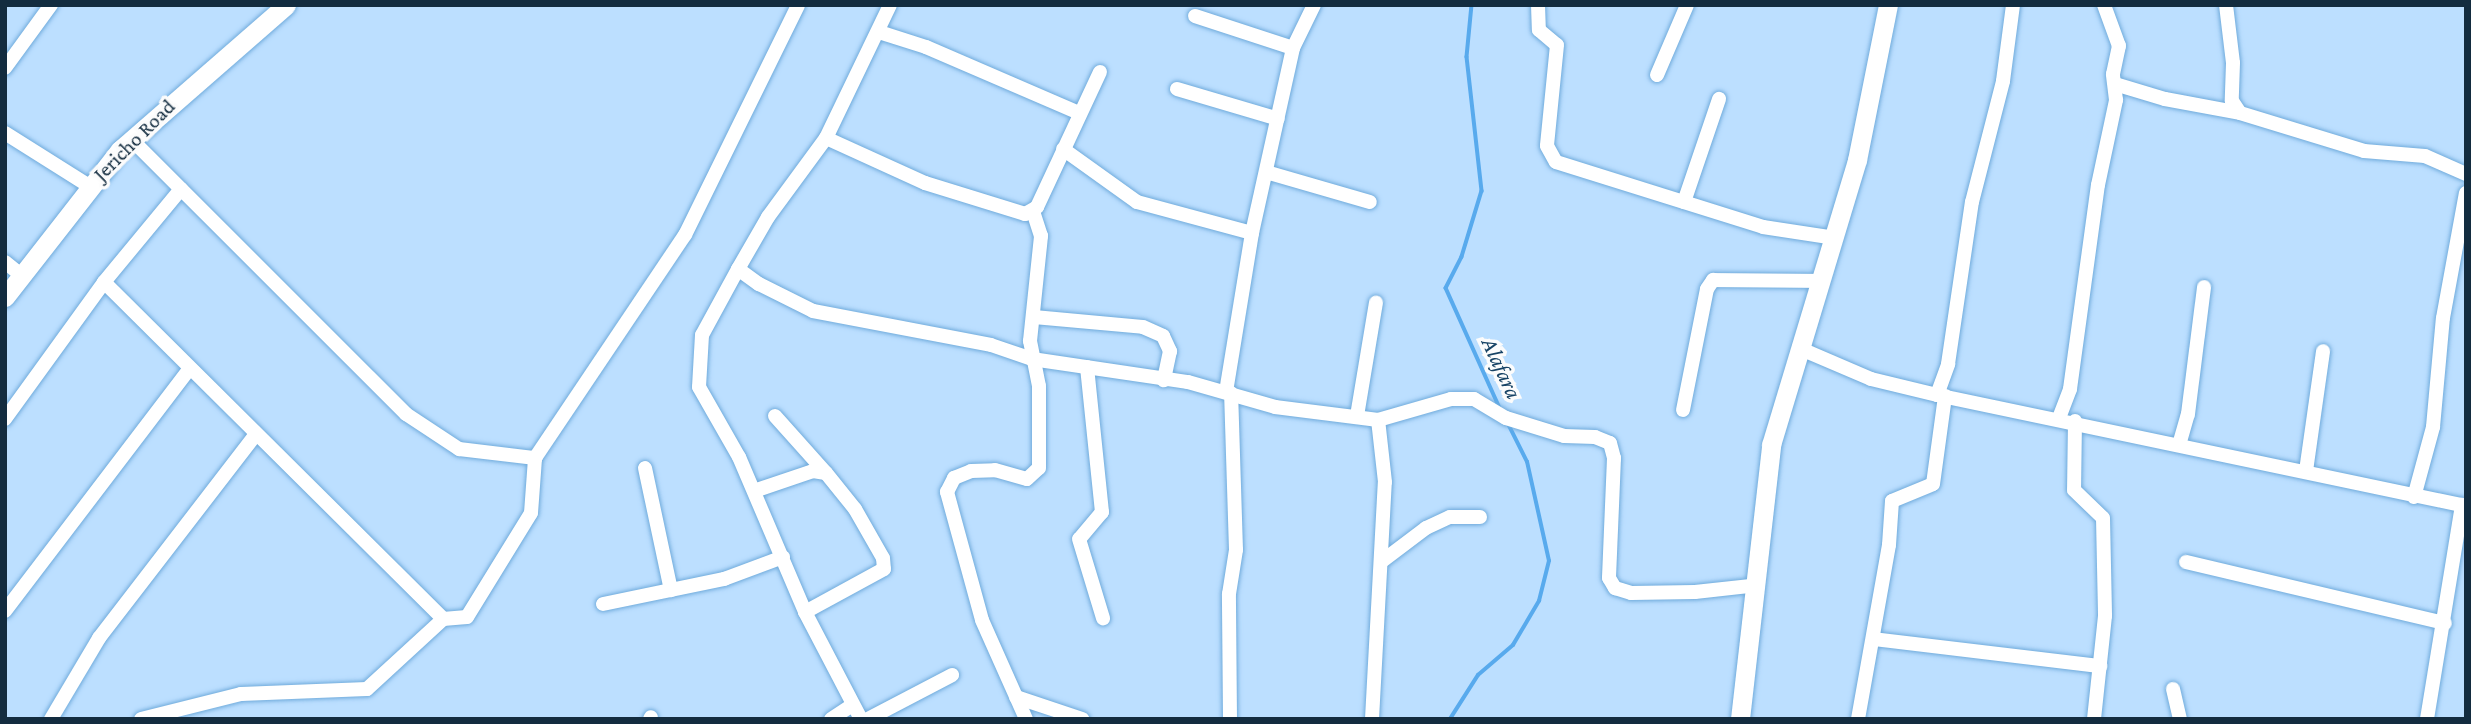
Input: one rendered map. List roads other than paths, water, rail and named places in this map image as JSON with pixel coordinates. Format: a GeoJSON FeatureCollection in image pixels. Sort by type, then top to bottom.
{"type":"FeatureCollection","features":[{"type":"Feature","properties":{"kind":"street"},"geometry":{"type":"LineString","coordinates":[[5,68],[51,5]]}},
{"type":"Feature","properties":{"kind":"street","name":"Jericho Road"},"geometry":{"type":"LineString","coordinates":[[5,297],[89,186],[131,139],[286,5]]}},
{"type":"Feature","properties":{"kind":"street"},"geometry":{"type":"LineString","coordinates":[[141,719],[241,694],[367,689],[443,619],[467,617],[531,513],[535,458],[685,235],[798,5]]}},
{"type":"Feature","properties":{"kind":"street"},"geometry":{"type":"LineString","coordinates":[[861,719],[851,706],[805,612],[754,491],[704,399],[697,376],[709,317],[768,217],[826,138],[890,5]]}},
{"type":"Feature","properties":{"kind":"street"},"geometry":{"type":"LineString","coordinates":[[1230,719],[1229,594],[1236,550],[1229,392],[1252,233],[1293,48],[1314,5]]}},
{"type":"Feature","properties":{"kind":"street"},"geometry":{"type":"LineString","coordinates":[[1538,5],[1539,30],[1558,45],[1547,146],[1550,155],[1571,170],[1763,227],[1835,238]]}},
{"type":"Feature","properties":{"kind":"street"},"geometry":{"type":"LineString","coordinates":[[1657,75],[1687,5]]}},
{"type":"Feature","properties":{"kind":"street"},"geometry":{"type":"LineString","coordinates":[[1741,719],[1758,585],[1771,445],[1835,238],[1867,116],[1888,5]]}},
{"type":"Feature","properties":{"kind":"street"},"geometry":{"type":"LineString","coordinates":[[1858,719],[1892,501],[1927,489],[1936,478],[1941,396],[1972,202],[2003,81],[2013,5]]}},
{"type":"Feature","properties":{"kind":"street"},"geometry":{"type":"LineString","coordinates":[[2060,418],[2070,389],[2098,185],[2116,100],[2119,46],[2104,5]]}},
{"type":"Feature","properties":{"kind":"street"},"geometry":{"type":"LineString","coordinates":[[2226,5],[2233,62],[2232,101],[2240,113]]}},
{"type":"Feature","properties":{"kind":"street"},"geometry":{"type":"LineString","coordinates":[[1195,16],[1293,48]]}},
{"type":"Feature","properties":{"kind":"street"},"geometry":{"type":"LineString","coordinates":[[879,32],[926,47],[1079,113]]}},
{"type":"Feature","properties":{"kind":"street"},"geometry":{"type":"LineString","coordinates":[[1026,719],[982,620],[947,492],[954,478],[971,471],[995,470],[1022,480],[1035,475],[1041,461],[1042,427],[1032,359],[1041,236],[1033,211],[1100,72]]}},
{"type":"Feature","properties":{"kind":"street"},"geometry":{"type":"LineString","coordinates":[[2115,84],[2165,99],[2240,113],[2364,151],[2425,156],[2466,174]]}},
{"type":"Feature","properties":{"kind":"street"},"geometry":{"type":"LineString","coordinates":[[1177,89],[1278,119]]}},
{"type":"Feature","properties":{"kind":"street"},"geometry":{"type":"LineString","coordinates":[[1684,202],[1719,99]]}},
{"type":"Feature","properties":{"kind":"street"},"geometry":{"type":"LineString","coordinates":[[5,133],[89,186]]}},
{"type":"Feature","properties":{"kind":"street"},"geometry":{"type":"LineString","coordinates":[[826,138],[925,183],[1025,214],[1033,211]]}},
{"type":"Feature","properties":{"kind":"street"},"geometry":{"type":"LineString","coordinates":[[131,139],[406,414],[459,449],[535,458]]}},
{"type":"Feature","properties":{"kind":"street"},"geometry":{"type":"LineString","coordinates":[[1063,149],[1137,202],[1252,233]]}},
{"type":"Feature","properties":{"kind":"street"},"geometry":{"type":"LineString","coordinates":[[1266,172],[1370,202]]}},
{"type":"Feature","properties":{"kind":"street"},"geometry":{"type":"LineString","coordinates":[[5,419],[104,282],[181,189]]}},
{"type":"Feature","properties":{"kind":"street"},"geometry":{"type":"LineString","coordinates":[[2414,497],[2433,427],[2443,318],[2466,193]]}},
{"type":"Feature","properties":{"kind":"street"},"geometry":{"type":"LineString","coordinates":[[5,262],[21,275]]}},
{"type":"Feature","properties":{"kind":"street"},"geometry":{"type":"LineString","coordinates":[[738,269],[780,297],[813,311],[991,345],[1032,359],[1229,392],[1275,407],[1378,420],[1463,398],[1552,433],[1602,440],[1610,443],[1614,458],[1611,584],[1631,593],[1758,585]]}},
{"type":"Feature","properties":{"kind":"street"},"geometry":{"type":"LineString","coordinates":[[1683,410],[1707,289],[1713,280],[1822,281]]}},
{"type":"Feature","properties":{"kind":"street"},"geometry":{"type":"LineString","coordinates":[[104,282],[443,619]]}},
{"type":"Feature","properties":{"kind":"street"},"geometry":{"type":"LineString","coordinates":[[2179,444],[2188,414],[2204,287]]}},
{"type":"Feature","properties":{"kind":"street"},"geometry":{"type":"LineString","coordinates":[[1357,416],[1376,303]]}},
{"type":"Feature","properties":{"kind":"street"},"geometry":{"type":"LineString","coordinates":[[1034,317],[1143,327],[1163,336],[1170,351],[1164,380]]}},
{"type":"Feature","properties":{"kind":"street"},"geometry":{"type":"LineString","coordinates":[[1801,349],[1871,379],[1941,396],[2075,421],[2464,506],[2427,719]]}},
{"type":"Feature","properties":{"kind":"street"},"geometry":{"type":"LineString","coordinates":[[2306,471],[2323,351]]}},
{"type":"Feature","properties":{"kind":"street"},"geometry":{"type":"LineString","coordinates":[[1087,367],[1102,512],[1079,539],[1103,618]]}},
{"type":"Feature","properties":{"kind":"street"},"geometry":{"type":"LineString","coordinates":[[5,611],[190,368]]}},
{"type":"Feature","properties":{"kind":"street"},"geometry":{"type":"LineString","coordinates":[[775,416],[826,472],[855,509],[886,564],[805,612]]}},
{"type":"Feature","properties":{"kind":"street"},"geometry":{"type":"LineString","coordinates":[[1372,719],[1385,482],[1378,420]]}},
{"type":"Feature","properties":{"kind":"street"},"geometry":{"type":"LineString","coordinates":[[2075,421],[2074,490],[2103,518],[2105,616],[2094,719]]}},
{"type":"Feature","properties":{"kind":"street"},"geometry":{"type":"LineString","coordinates":[[51,719],[99,638],[256,434]]}},
{"type":"Feature","properties":{"kind":"street"},"geometry":{"type":"LineString","coordinates":[[645,468],[671,590]]}},
{"type":"Feature","properties":{"kind":"street"},"geometry":{"type":"LineString","coordinates":[[754,491],[813,471],[826,472]]}},
{"type":"Feature","properties":{"kind":"street"},"geometry":{"type":"LineString","coordinates":[[1381,562],[1426,528],[1451,517],[1480,517]]}},
{"type":"Feature","properties":{"kind":"street"},"geometry":{"type":"LineString","coordinates":[[603,604],[724,579],[783,557]]}},
{"type":"Feature","properties":{"kind":"street"},"geometry":{"type":"LineString","coordinates":[[2186,562],[2445,623]]}},
{"type":"Feature","properties":{"kind":"street"},"geometry":{"type":"LineString","coordinates":[[1872,639],[2100,666]]}},
{"type":"Feature","properties":{"kind":"street"},"geometry":{"type":"LineString","coordinates":[[868,719],[952,675]]}},
{"type":"Feature","properties":{"kind":"street"},"geometry":{"type":"LineString","coordinates":[[2173,689],[2180,719]]}},
{"type":"Feature","properties":{"kind":"street"},"geometry":{"type":"LineString","coordinates":[[1016,696],[1082,719]]}},
{"type":"Feature","properties":{"kind":"street"},"geometry":{"type":"LineString","coordinates":[[831,719],[851,706]]}},
{"type":"Feature","properties":{"kind":"waterway","name":"Alafara"},"geometry":{"type":"LineString","coordinates":[[1472,5],[1467,57],[1482,191],[1462,257],[1446,288],[1500,408]]}},
{"type":"Feature","properties":{"kind":"waterway","name":"Alafara"},"geometry":{"type":"LineString","coordinates":[[1450,719],[1478,675],[1513,645],[1539,601],[1549,561],[1527,462],[1508,424]]}}]}
